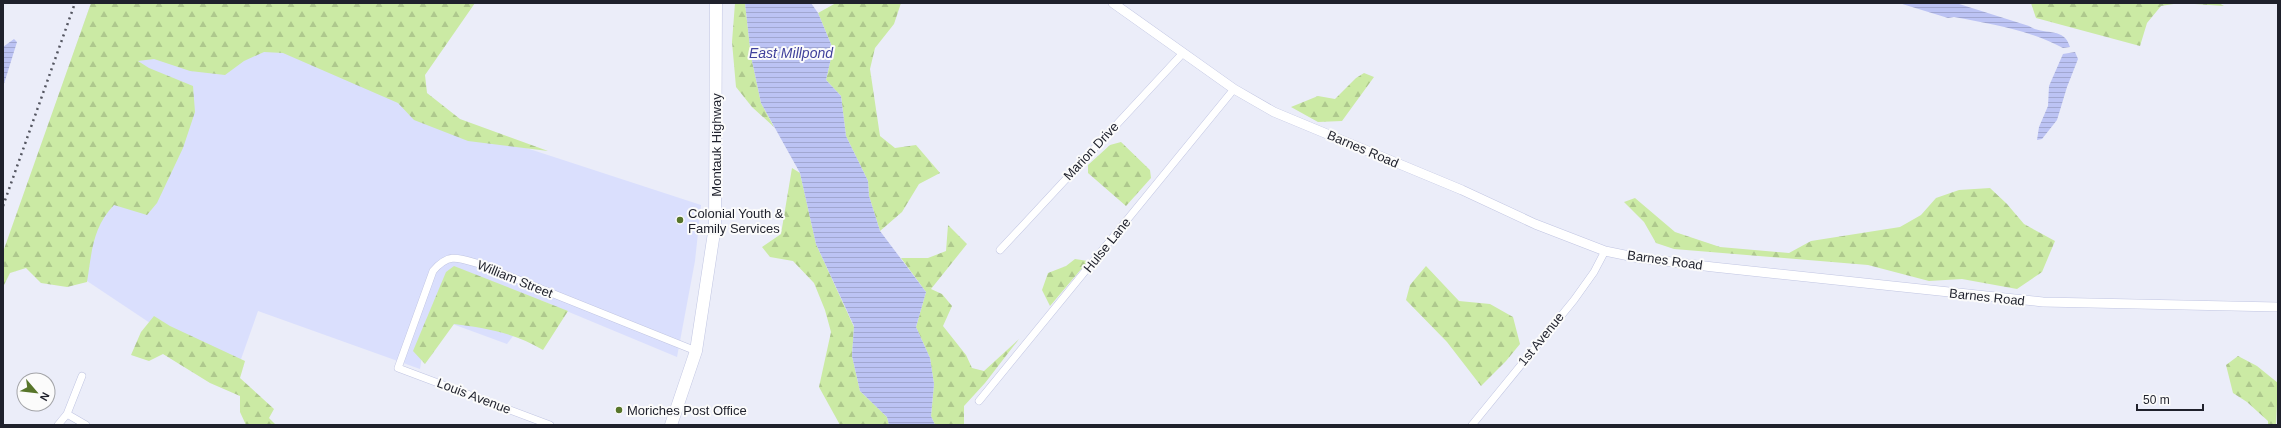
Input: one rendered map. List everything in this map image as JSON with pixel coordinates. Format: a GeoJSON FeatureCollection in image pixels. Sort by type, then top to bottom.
{"type":"FeatureCollection","features":[{"type":"Feature","properties":{"kind":"main road","name":"Montauk Highway"},"geometry":{"type":"LineString","coordinates":[[672,425],[696,351],[716,221],[716,3]]}},
{"type":"Feature","properties":{"kind":"street","name":"Barnes Road"},"geometry":{"type":"LineString","coordinates":[[1113,3],[1234,89],[1274,112],[1462,190],[1535,224],[1606,251],[1640,258],[1713,267],[2043,302],[2278,306]]}},
{"type":"Feature","properties":{"kind":"street","name":"Marion Drive"},"geometry":{"type":"LineString","coordinates":[[1000,250],[1183,53]]}},
{"type":"Feature","properties":{"kind":"street","name":"Hulse Lane"},"geometry":{"type":"LineString","coordinates":[[979,401],[1234,89]]}},
{"type":"Feature","properties":{"kind":"street","name":"1st Avenue"},"geometry":{"type":"LineString","coordinates":[[1472,425],[1574,300],[1594,272],[1606,251]]}},
{"type":"Feature","properties":{"kind":"street","name":"William Street"},"geometry":{"type":"LineString","coordinates":[[398,368],[433,271],[440,262],[457,257],[479,264],[696,351]]}},
{"type":"Feature","properties":{"kind":"street","name":"Louis Avenue"},"geometry":{"type":"LineString","coordinates":[[398,368],[550,425]]}},
{"type":"Feature","properties":{"kind":"street"},"geometry":{"type":"LineString","coordinates":[[58,425],[67,414],[82,376]]}},
{"type":"Feature","properties":{"kind":"street"},"geometry":{"type":"LineString","coordinates":[[67,414],[86,425]]}},
{"type":"Feature","properties":{"kind":"shaded area"},"geometry":{"type":"Polygon","coordinates":[[[91,3],[167,3],[496,138],[701,205],[695,261],[677,357],[540,300],[507,344],[428,315],[420,369],[258,311],[234,379],[12,231],[91,3]]]}},
{"type":"Feature","properties":{"kind":"green space"},"geometry":{"type":"Polygon","coordinates":[[[91,3],[475,3],[425,75],[427,93],[460,119],[548,151],[468,141],[414,120],[398,103],[283,53],[264,52],[244,61],[225,75],[190,71],[154,59],[138,61],[149,68],[193,86],[195,112],[183,148],[157,203],[147,215],[114,205],[101,223],[97,232],[87,282],[67,287],[41,283],[26,268],[10,273],[3,287],[3,252],[91,3]]]}},
{"type":"Feature","properties":{"kind":"green space"},"geometry":{"type":"Polygon","coordinates":[[[735,3],[745,3],[751,56],[761,103],[774,127],[752,107],[736,87],[732,42],[735,3]]]}},
{"type":"Feature","properties":{"kind":"green space"},"geometry":{"type":"Polygon","coordinates":[[[836,3],[901,3],[894,24],[875,48],[870,69],[880,136],[895,148],[916,145],[940,173],[919,184],[902,212],[880,231],[869,196],[868,181],[846,136],[841,96],[826,80],[833,49],[818,13],[836,3]]]}},
{"type":"Feature","properties":{"kind":"green space"},"geometry":{"type":"Polygon","coordinates":[[[2031,3],[2180,3],[2161,6],[2147,23],[2140,46],[2036,18],[2031,3]]]}},
{"type":"Feature","properties":{"kind":"green space"},"geometry":{"type":"Polygon","coordinates":[[[2180,3],[2219,3],[2224,6],[2180,3]]]}},
{"type":"Feature","properties":{"kind":"green space"},"geometry":{"type":"Polygon","coordinates":[[[1364,73],[1374,77],[1342,121],[1318,122],[1291,107],[1318,96],[1335,99],[1356,78],[1364,73]]]}},
{"type":"Feature","properties":{"kind":"green space"},"geometry":{"type":"Polygon","coordinates":[[[1121,142],[1150,170],[1151,178],[1126,206],[1088,173],[1088,165],[1110,145],[1121,142]]]}},
{"type":"Feature","properties":{"kind":"green space"},"geometry":{"type":"Polygon","coordinates":[[[792,168],[800,173],[816,244],[854,327],[852,356],[860,391],[887,417],[889,425],[840,425],[819,387],[831,332],[825,310],[814,283],[793,261],[770,257],[762,247],[781,234],[792,168]]]}},
{"type":"Feature","properties":{"kind":"green space"},"geometry":{"type":"Polygon","coordinates":[[[1990,188],[2007,204],[2024,224],[2055,241],[2042,272],[2017,289],[1962,279],[1929,281],[1868,265],[1674,249],[1656,243],[1644,222],[1624,202],[1635,198],[1675,232],[1720,247],[1789,253],[1811,241],[1900,227],[1921,215],[1936,198],[1959,190],[1990,188]]]}},
{"type":"Feature","properties":{"kind":"green space"},"geometry":{"type":"Polygon","coordinates":[[[948,225],[967,244],[931,289],[942,294],[952,306],[943,326],[966,355],[972,368],[984,371],[1019,339],[985,383],[964,406],[964,425],[935,425],[931,416],[934,384],[930,358],[916,327],[926,292],[901,258],[928,258],[946,251],[948,225]]]}},
{"type":"Feature","properties":{"kind":"green space"},"geometry":{"type":"Polygon","coordinates":[[[1075,259],[1088,261],[1050,306],[1042,290],[1048,273],[1066,266],[1075,259]]]}},
{"type":"Feature","properties":{"kind":"green space"},"geometry":{"type":"Polygon","coordinates":[[[454,266],[568,311],[543,350],[511,335],[477,327],[454,324],[425,364],[413,351],[446,272],[454,266]]]}},
{"type":"Feature","properties":{"kind":"green space"},"geometry":{"type":"Polygon","coordinates":[[[1426,266],[1459,301],[1490,304],[1513,317],[1520,344],[1506,361],[1481,386],[1447,342],[1406,300],[1410,285],[1426,266]]]}},
{"type":"Feature","properties":{"kind":"green space"},"geometry":{"type":"Polygon","coordinates":[[[154,316],[170,326],[245,361],[240,378],[274,409],[269,418],[276,425],[246,425],[240,412],[240,396],[210,383],[163,354],[149,361],[131,355],[141,332],[154,316]]]}},
{"type":"Feature","properties":{"kind":"green space"},"geometry":{"type":"Polygon","coordinates":[[[2238,356],[2257,366],[2278,383],[2276,425],[2268,425],[2268,421],[2247,402],[2233,393],[2226,365],[2238,356]]]}},
{"type":"Feature","properties":{"kind":"water","name":"East Millpond"},"geometry":{"type":"Polygon","coordinates":[[[745,3],[811,3],[818,13],[833,49],[826,80],[841,96],[846,136],[868,181],[869,196],[880,231],[926,292],[916,327],[930,358],[934,384],[931,416],[935,425],[889,425],[887,417],[860,391],[852,356],[854,326],[816,244],[800,173],[761,103],[751,56],[745,3]]]}},
{"type":"Feature","properties":{"kind":"water"},"geometry":{"type":"Polygon","coordinates":[[[1899,3],[1956,3],[2041,31],[2053,32],[2063,36],[2067,40],[2070,47],[2063,48],[2024,32],[2010,28],[1954,17],[1948,18],[1899,3]]]}},
{"type":"Feature","properties":{"kind":"water"},"geometry":{"type":"Polygon","coordinates":[[[14,39],[17,42],[3,87],[3,47],[14,39]]]}},
{"type":"Feature","properties":{"kind":"water"},"geometry":{"type":"Polygon","coordinates":[[[2075,52],[2078,59],[2067,87],[2057,120],[2042,139],[2037,140],[2039,127],[2048,106],[2049,86],[2063,54],[2075,52]]]}},
{"type":"Feature","properties":{"kind":"railway"},"geometry":{"type":"LineString","coordinates":[[3,206],[75,3]]}},
{"type":"Feature","properties":{"kind":"place","name":"Colonial Youth & Family Services"},"geometry":{"type":"Point","coordinates":[680,220]}},
{"type":"Feature","properties":{"kind":"place","name":"Moriches Post Office"},"geometry":{"type":"Point","coordinates":[619,410]}}]}
